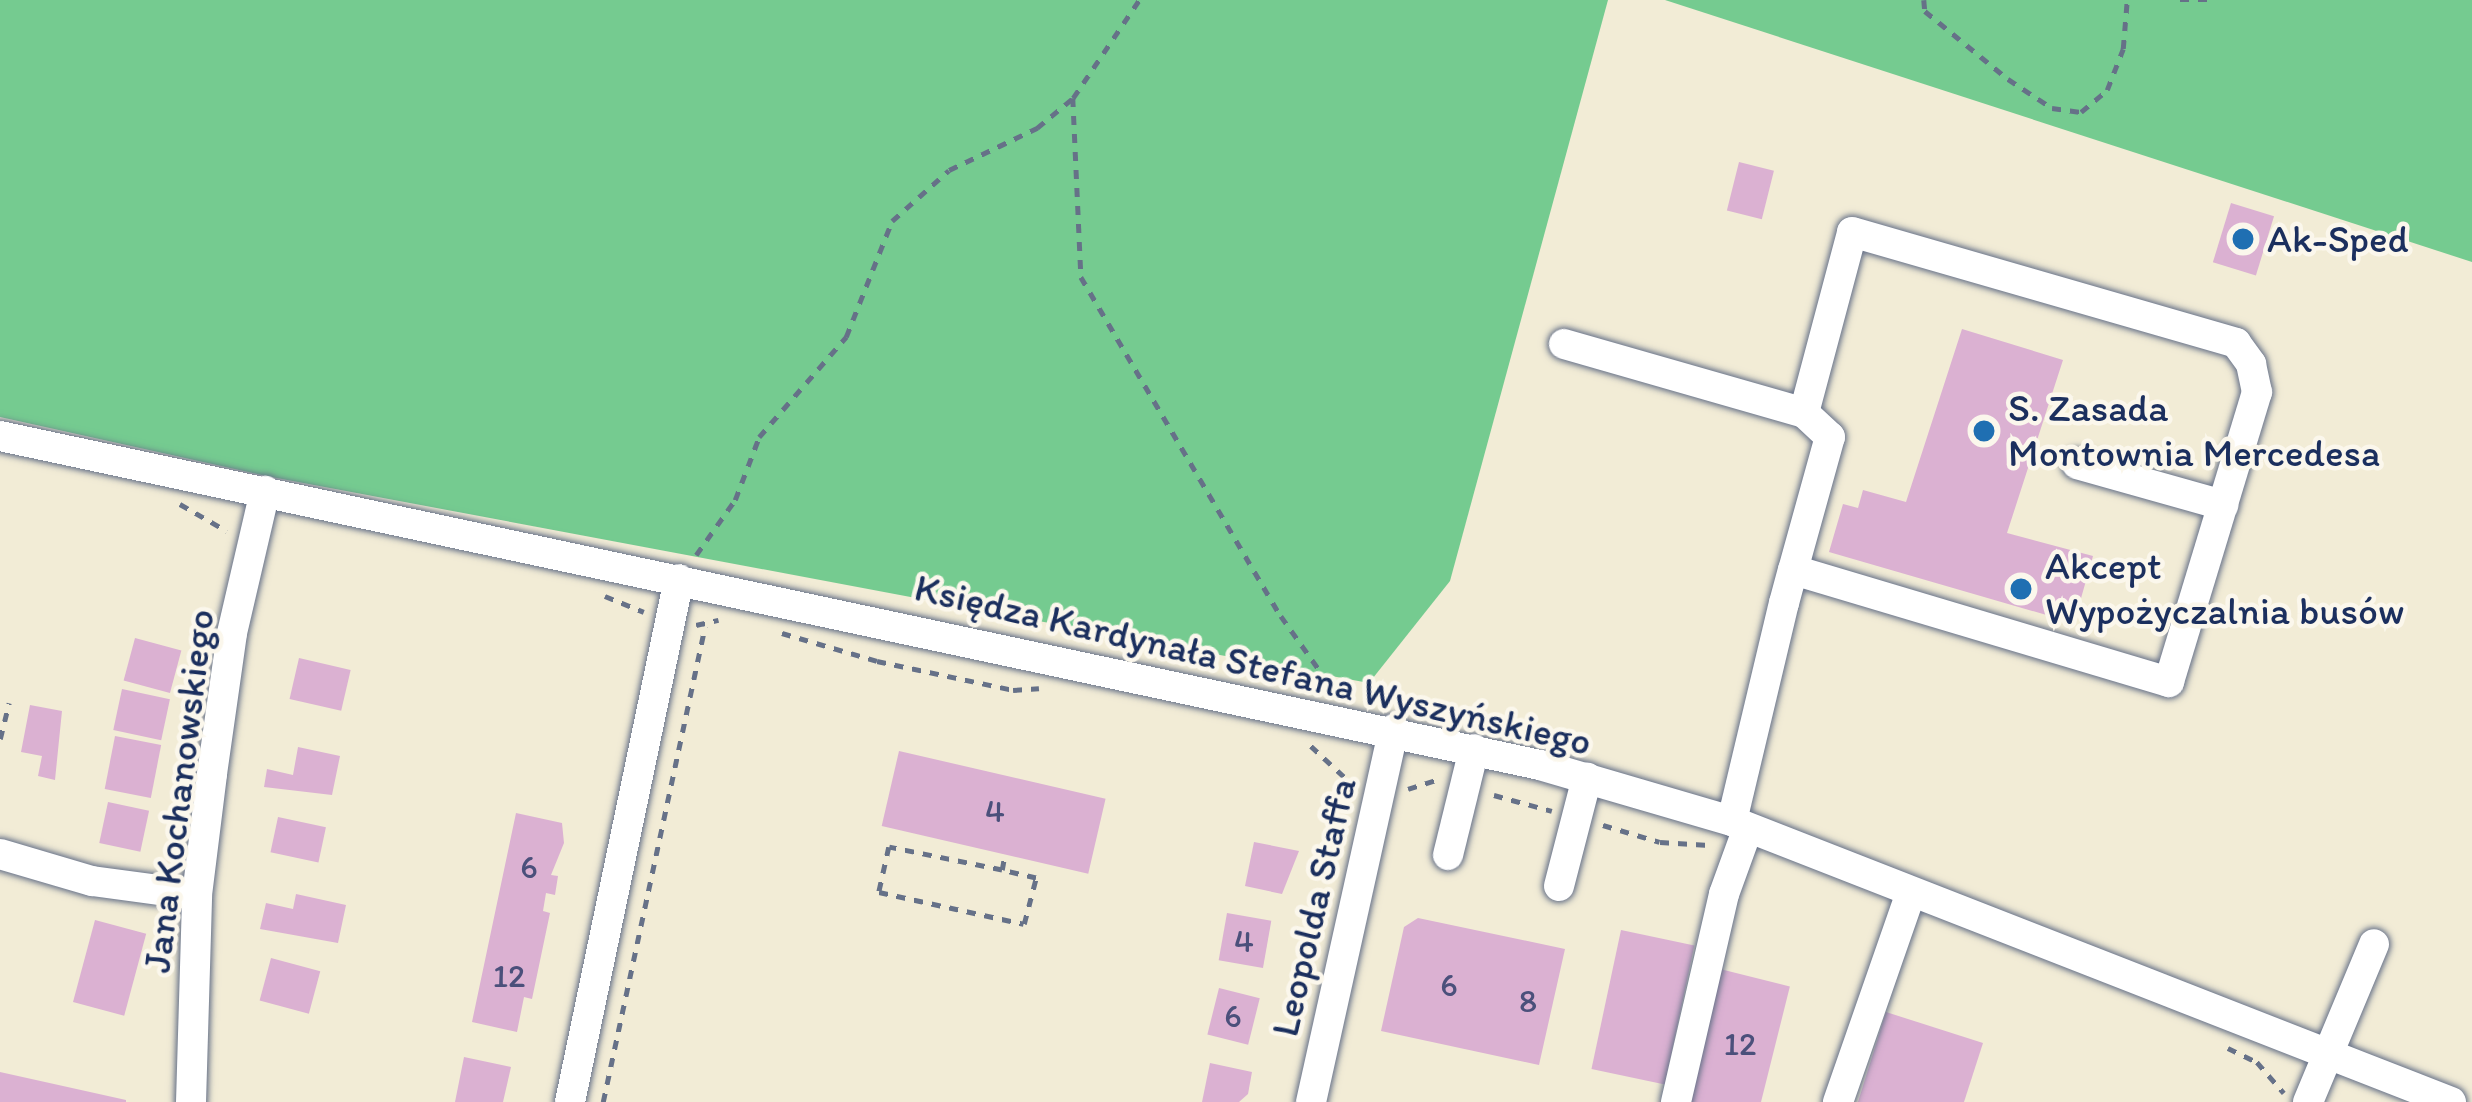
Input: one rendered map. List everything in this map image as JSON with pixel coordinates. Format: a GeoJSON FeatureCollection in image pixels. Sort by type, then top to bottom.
{"type":"FeatureCollection","features":[{"type":"Feature","properties":{"kind":"street"},"geometry":{"type":"LineString","coordinates":[[1793,570],[2169,682],[2257,392],[2236,343],[1852,232],[1804,413]]}},
{"type":"Feature","properties":{"kind":"street"},"geometry":{"type":"LineString","coordinates":[[1564,344],[1804,413],[1830,436],[1793,570],[1676,1102]]}},
{"type":"Feature","properties":{"kind":"street","name":"Księdza Kardynała Stefana Wyszyńskiego"},"geometry":{"type":"LineString","coordinates":[[0,436],[1394,729],[1587,778],[1740,825],[2451,1102]]}},
{"type":"Feature","properties":{"kind":"street"},"geometry":{"type":"LineString","coordinates":[[2078,464],[2223,505]]}},
{"type":"Feature","properties":{"kind":"street","name":"Jana Kochanowskiego"},"geometry":{"type":"LineString","coordinates":[[191,1102],[197,895],[232,633],[265,491]]}},
{"type":"Feature","properties":{"kind":"street"},"geometry":{"type":"LineString","coordinates":[[569,1102],[679,579]]}},
{"type":"Feature","properties":{"kind":"street","name":"Leopolda Staffa"},"geometry":{"type":"LineString","coordinates":[[1311,1102],[1394,729]]}},
{"type":"Feature","properties":{"kind":"street"},"geometry":{"type":"LineString","coordinates":[[1448,855],[1474,749]]}},
{"type":"Feature","properties":{"kind":"street"},"geometry":{"type":"LineString","coordinates":[[1559,886],[1587,778]]}},
{"type":"Feature","properties":{"kind":"street"},"geometry":{"type":"LineString","coordinates":[[0,854],[92,881],[197,895]]}},
{"type":"Feature","properties":{"kind":"street"},"geometry":{"type":"LineString","coordinates":[[1838,1102],[1911,892]]}},
{"type":"Feature","properties":{"kind":"street"},"geometry":{"type":"LineString","coordinates":[[2307,1102],[2374,944]]}},
{"type":"Feature","properties":{"kind":"path"},"geometry":{"type":"LineString","coordinates":[[679,579],[735,500],[759,437],[846,337],[892,220],[949,170],[1037,128],[1073,98],[1139,0]]}},
{"type":"Feature","properties":{"kind":"path"},"geometry":{"type":"LineString","coordinates":[[1924,0],[1925,11],[2008,79],[2052,108],[2081,112],[2107,90],[2122,50],[2127,0]]}},
{"type":"Feature","properties":{"kind":"path"},"geometry":{"type":"LineString","coordinates":[[2180,0],[2216,0]]}},
{"type":"Feature","properties":{"kind":"path"},"geometry":{"type":"LineString","coordinates":[[1073,98],[1081,277],[1281,616],[1356,721]]}},
{"type":"Feature","properties":{"kind":"path"},"geometry":{"type":"LineString","coordinates":[[603,1102],[705,627]]}},
{"type":"Feature","properties":{"kind":"path"},"geometry":{"type":"LineString","coordinates":[[0,739],[10,703]]}},
{"type":"Feature","properties":{"kind":"path"},"geometry":{"type":"LineString","coordinates":[[889,847],[1002,870],[1036,878],[1024,924],[879,892],[889,847]]}},
{"type":"Feature","properties":{"kind":"path"},"geometry":{"type":"LineString","coordinates":[[1002,870],[1005,853]]}},
{"type":"Feature","properties":{"kind":"path"},"geometry":{"type":"LineString","coordinates":[[2220,1045],[2307,1102]]}},
{"type":"Feature","properties":{"kind":"green space"},"geometry":{"type":"Polygon","coordinates":[[[0,0],[1608,0],[1450,581],[1369,683],[266,476],[0,417],[0,0]]]}},
{"type":"Feature","properties":{"kind":"green space"},"geometry":{"type":"Polygon","coordinates":[[[1665,0],[2472,0],[2472,262],[1665,0]]]}},
{"type":"Feature","properties":{"kind":"building"},"geometry":{"type":"Polygon","coordinates":[[[1739,162],[1774,171],[1762,219],[1727,211],[1739,162]]]}},
{"type":"Feature","properties":{"kind":"building","name":"Ak-Sped"},"geometry":{"type":"Polygon","coordinates":[[[2231,203],[2274,216],[2256,275],[2213,262],[2231,203]]]}},
{"type":"Feature","properties":{"kind":"building"},"geometry":{"type":"Polygon","coordinates":[[[1962,329],[2063,360],[2007,533],[2093,556],[2074,623],[1829,552],[1843,504],[1858,508],[1863,490],[1906,502],[1962,329]]]}},
{"type":"Feature","properties":{"kind":"building"},"geometry":{"type":"Polygon","coordinates":[[[135,638],[181,650],[170,693],[124,681],[135,638]]]}},
{"type":"Feature","properties":{"kind":"building"},"geometry":{"type":"Polygon","coordinates":[[[299,658],[351,670],[341,711],[290,699],[299,658]]]}},
{"type":"Feature","properties":{"kind":"building"},"geometry":{"type":"Polygon","coordinates":[[[122,689],[170,699],[161,740],[113,730],[122,689]]]}},
{"type":"Feature","properties":{"kind":"building"},"geometry":{"type":"Polygon","coordinates":[[[30,705],[62,711],[55,780],[38,776],[42,756],[21,752],[30,705]]]}},
{"type":"Feature","properties":{"kind":"building"},"geometry":{"type":"Polygon","coordinates":[[[115,736],[161,745],[151,798],[105,789],[115,736]]]}},
{"type":"Feature","properties":{"kind":"building"},"geometry":{"type":"Polygon","coordinates":[[[298,747],[340,756],[332,795],[264,787],[267,769],[293,775],[298,747]]]}},
{"type":"Feature","properties":{"kind":"building"},"geometry":{"type":"Polygon","coordinates":[[[899,751],[1106,799],[1088,874],[882,826],[899,751]]]}},
{"type":"Feature","properties":{"kind":"building"},"geometry":{"type":"Polygon","coordinates":[[[108,802],[149,811],[140,852],[99,843],[108,802]]]}},
{"type":"Feature","properties":{"kind":"building"},"geometry":{"type":"Polygon","coordinates":[[[516,813],[562,823],[564,843],[551,875],[558,876],[555,895],[546,893],[543,911],[550,913],[532,999],[524,997],[517,1032],[472,1022],[516,813]]]}},
{"type":"Feature","properties":{"kind":"building"},"geometry":{"type":"Polygon","coordinates":[[[278,817],[326,827],[318,862],[271,852],[278,817]]]}},
{"type":"Feature","properties":{"kind":"building"},"geometry":{"type":"Polygon","coordinates":[[[1254,842],[1299,851],[1282,894],[1245,886],[1254,842]]]}},
{"type":"Feature","properties":{"kind":"building"},"geometry":{"type":"Polygon","coordinates":[[[296,894],[346,905],[338,943],[260,929],[266,903],[293,909],[296,894]]]}},
{"type":"Feature","properties":{"kind":"building"},"geometry":{"type":"Polygon","coordinates":[[[1227,913],[1271,921],[1263,968],[1219,960],[1227,913]]]}},
{"type":"Feature","properties":{"kind":"building"},"geometry":{"type":"Polygon","coordinates":[[[1418,918],[1565,949],[1539,1065],[1381,1031],[1404,927],[1418,918]]]}},
{"type":"Feature","properties":{"kind":"building"},"geometry":{"type":"Polygon","coordinates":[[[95,920],[146,934],[124,1016],[73,1002],[95,920]]]}},
{"type":"Feature","properties":{"kind":"building"},"geometry":{"type":"Polygon","coordinates":[[[1621,930],[1694,946],[1665,1084],[1591,1069],[1621,930]]]}},
{"type":"Feature","properties":{"kind":"building"},"geometry":{"type":"Polygon","coordinates":[[[271,958],[320,971],[309,1014],[260,1001],[271,958]]]}},
{"type":"Feature","properties":{"kind":"building"},"geometry":{"type":"Polygon","coordinates":[[[1720,969],[1790,986],[1761,1102],[1687,1101],[1720,969]]]}},
{"type":"Feature","properties":{"kind":"building"},"geometry":{"type":"Polygon","coordinates":[[[1219,988],[1260,998],[1248,1045],[1207,1035],[1219,988]]]}},
{"type":"Feature","properties":{"kind":"building"},"geometry":{"type":"Polygon","coordinates":[[[1886,1012],[1983,1043],[1964,1102],[1858,1102],[1886,1012]]]}},
{"type":"Feature","properties":{"kind":"building"},"geometry":{"type":"Polygon","coordinates":[[[464,1057],[511,1067],[503,1102],[455,1102],[464,1057]]]}},
{"type":"Feature","properties":{"kind":"building"},"geometry":{"type":"Polygon","coordinates":[[[1210,1063],[1252,1072],[1248,1094],[1239,1102],[1202,1102],[1210,1063]]]}},
{"type":"Feature","properties":{"kind":"building"},"geometry":{"type":"Polygon","coordinates":[[[0,1072],[126,1100],[126,1102],[0,1102],[0,1072]]]}},
{"type":"Feature","properties":{"kind":"place","name":"Ak-Sped"},"geometry":{"type":"Point","coordinates":[2243,239]}},
{"type":"Feature","properties":{"kind":"place","name":"S. Zasada Montownia Mercedesa"},"geometry":{"type":"Point","coordinates":[1984,431]}},
{"type":"Feature","properties":{"kind":"place","name":"Akcept Wypożyczalnia busów"},"geometry":{"type":"Point","coordinates":[2021,589]}}]}
